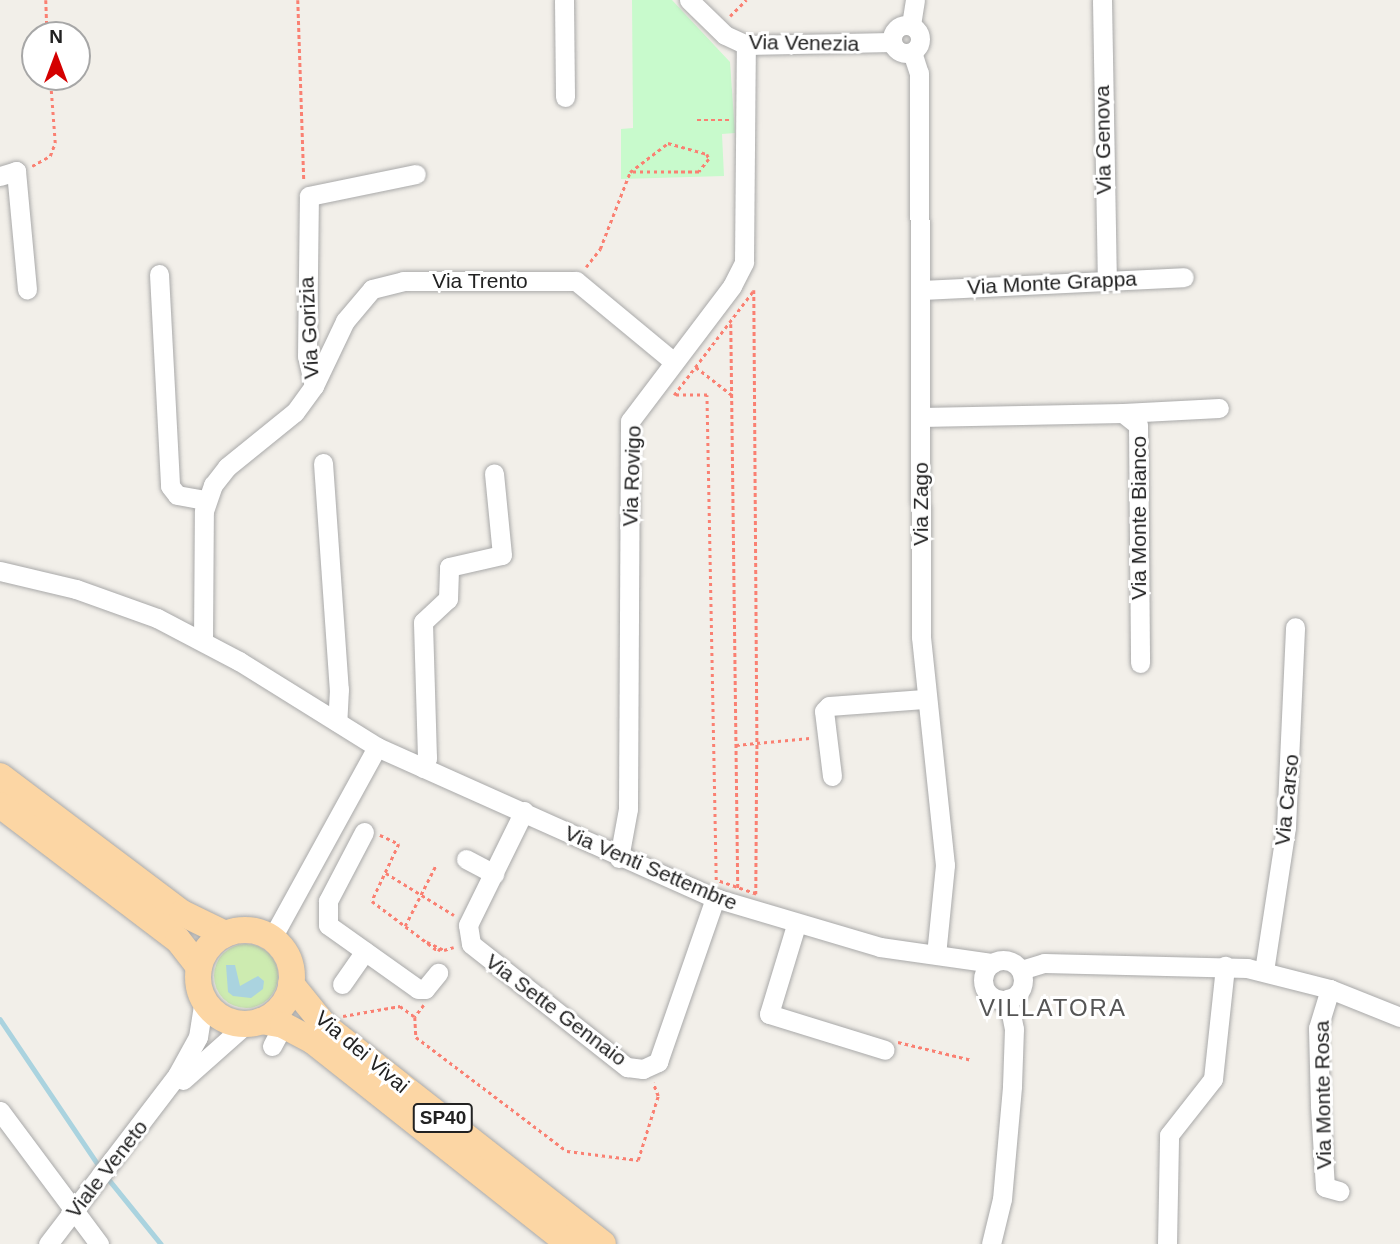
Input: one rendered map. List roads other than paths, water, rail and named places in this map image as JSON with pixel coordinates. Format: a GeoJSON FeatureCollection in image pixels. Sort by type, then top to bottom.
{"type":"FeatureCollection","features":[{"type":"Feature","properties":{"kind":"main road"},"geometry":{"type":"LineString","coordinates":[[0,776],[182,913],[225,934]]}},
{"type":"Feature","properties":{"kind":"main road"},"geometry":{"type":"LineString","coordinates":[[0,804],[178,940],[199,967],[204,999]]}},
{"type":"Feature","properties":{"kind":"main road"},"geometry":{"type":"LineString","coordinates":[[199,967],[204,954],[225,934],[249,930],[272,938]]}},
{"type":"Feature","properties":{"kind":"main road","name":"SP40"},"geometry":{"type":"LineString","coordinates":[[272,938],[288,958],[291,984]]}},
{"type":"Feature","properties":{"kind":"main road"},"geometry":{"type":"LineString","coordinates":[[266,1029],[291,984]]}},
{"type":"Feature","properties":{"kind":"main road","name":"Via dei Vivai"},"geometry":{"type":"LineString","coordinates":[[291,984],[325,1026],[603,1244]]}},
{"type":"Feature","properties":{"kind":"main road","name":"SP40"},"geometry":{"type":"LineString","coordinates":[[204,999],[220,1017],[266,1029]]}},
{"type":"Feature","properties":{"kind":"main road","name":"Via dei Vivai"},"geometry":{"type":"LineString","coordinates":[[266,1029],[313,1041],[569,1244]]}},
{"type":"Feature","properties":{"kind":"street"},"geometry":{"type":"LineString","coordinates":[[564,0],[565,97]]}},
{"type":"Feature","properties":{"kind":"street","name":"Via Venezia"},"geometry":{"type":"LineString","coordinates":[[689,0],[719,29],[746,45],[892,42]]}},
{"type":"Feature","properties":{"kind":"street","name":"Via Zago"},"geometry":{"type":"LineString","coordinates":[[915,0],[911,25],[921,38],[912,52],[919,73],[924,699],[945,865],[936,955]]}},
{"type":"Feature","properties":{"kind":"street","name":"Via Genova"},"geometry":{"type":"LineString","coordinates":[[1102,0],[1107,280]]}},
{"type":"Feature","properties":{"kind":"street"},"geometry":{"type":"LineString","coordinates":[[911,25],[895,30],[892,42],[898,50],[912,52]]}},
{"type":"Feature","properties":{"kind":"street","name":"Via Rovigo"},"geometry":{"type":"LineString","coordinates":[[619,858],[628,809],[630,421],[732,286],[748,246],[746,45]]}},
{"type":"Feature","properties":{"kind":"street"},"geometry":{"type":"LineString","coordinates":[[8,173],[27,289]]}},
{"type":"Feature","properties":{"kind":"street","name":"Via Gorizia"},"geometry":{"type":"LineString","coordinates":[[206,500],[227,467],[280,429],[314,386],[307,356],[309,196],[416,174]]}},
{"type":"Feature","properties":{"kind":"street"},"geometry":{"type":"LineString","coordinates":[[159,274],[170,486],[177,495],[206,500],[204,641]]}},
{"type":"Feature","properties":{"kind":"street","name":"Via Monte Grappa"},"geometry":{"type":"LineString","coordinates":[[921,290],[1184,277]]}},
{"type":"Feature","properties":{"kind":"street","name":"Via Trento"},"geometry":{"type":"LineString","coordinates":[[314,386],[345,321],[372,289],[403,281],[576,281],[677,358]]}},
{"type":"Feature","properties":{"kind":"street"},"geometry":{"type":"LineString","coordinates":[[1123,413],[1219,408]]}},
{"type":"Feature","properties":{"kind":"street","name":"Via Monte Bianco"},"geometry":{"type":"LineString","coordinates":[[921,417],[1123,413],[1138,425],[1140,663]]}},
{"type":"Feature","properties":{"kind":"street"},"geometry":{"type":"LineString","coordinates":[[323,463],[339,698],[337,722]]}},
{"type":"Feature","properties":{"kind":"street"},"geometry":{"type":"LineString","coordinates":[[423,768],[427,758],[423,622],[448,599],[449,567],[502,555],[494,473]]}},
{"type":"Feature","properties":{"kind":"street","name":"Via Venti Settembre"},"geometry":{"type":"LineString","coordinates":[[0,571],[108,599],[204,641],[377,747],[524,811],[619,858],[715,898],[796,925],[880,947],[993,962]]}},
{"type":"Feature","properties":{"kind":"street","name":"Via Carso"},"geometry":{"type":"LineString","coordinates":[[1264,971],[1286,827],[1295,627]]}},
{"type":"Feature","properties":{"kind":"street"},"geometry":{"type":"LineString","coordinates":[[832,776],[824,711],[829,706],[924,699]]}},
{"type":"Feature","properties":{"kind":"street"},"geometry":{"type":"LineString","coordinates":[[272,938],[377,747]]}},
{"type":"Feature","properties":{"kind":"street","name":"Via Sette Gennaio"},"geometry":{"type":"LineString","coordinates":[[524,811],[468,925],[471,944],[627,1067],[646,1068],[658,1062],[715,898]]}},
{"type":"Feature","properties":{"kind":"street"},"geometry":{"type":"LineString","coordinates":[[363,832],[328,901],[328,925],[418,989],[425,989],[439,973]]}},
{"type":"Feature","properties":{"kind":"street"},"geometry":{"type":"LineString","coordinates":[[466,859],[494,874]]}},
{"type":"Feature","properties":{"kind":"street"},"geometry":{"type":"LineString","coordinates":[[310,872],[335,886]]}},
{"type":"Feature","properties":{"kind":"street"},"geometry":{"type":"LineString","coordinates":[[796,925],[769,1014],[887,1044]]}},
{"type":"Feature","properties":{"kind":"street"},"geometry":{"type":"LineString","coordinates":[[342,984],[365,951]]}},
{"type":"Feature","properties":{"kind":"street"},"geometry":{"type":"LineString","coordinates":[[936,955],[972,972],[995,998],[1008,999],[1022,988],[1021,970]]}},
{"type":"Feature","properties":{"kind":"street"},"geometry":{"type":"LineString","coordinates":[[984,984],[985,972],[993,962],[1005,960],[1021,970],[1044,963],[1225,967],[1264,971],[1330,989],[1400,1017]]}},
{"type":"Feature","properties":{"kind":"street"},"geometry":{"type":"LineString","coordinates":[[1167,1244],[1169,1135],[1213,1079],[1225,967]]}},
{"type":"Feature","properties":{"kind":"street","name":"Via Monte Rosa"},"geometry":{"type":"LineString","coordinates":[[1330,989],[1318,1028],[1320,1106],[1325,1186],[1339,1191]]}},
{"type":"Feature","properties":{"kind":"street","name":"Viale Veneto"},"geometry":{"type":"LineString","coordinates":[[48,1244],[165,1094],[198,1037],[204,999]]}},
{"type":"Feature","properties":{"kind":"street"},"geometry":{"type":"LineString","coordinates":[[991,1244],[1003,1199],[1012,1086],[1014,1029],[1008,999]]}},
{"type":"Feature","properties":{"kind":"street","name":"Viale Veneto"},"geometry":{"type":"LineString","coordinates":[[165,1094],[266,1029]]}},
{"type":"Feature","properties":{"kind":"street"},"geometry":{"type":"LineString","coordinates":[[0,1111],[99,1244]]}},
{"type":"Feature","properties":{"kind":"water"},"geometry":{"type":"Polygon","coordinates":[[[226,965],[235,965],[240,986],[258,976],[264,981],[263,989],[251,998],[233,996],[228,992],[226,965]]]}},
{"type":"Feature","properties":{"kind":"waterway"},"geometry":{"type":"LineString","coordinates":[[0,1019],[99,1166]]}},
{"type":"Feature","properties":{"kind":"waterway"},"geometry":{"type":"LineString","coordinates":[[106,1176],[161,1244]]}},
{"type":"Feature","properties":{"kind":"district","name":"VILLATORA"},"geometry":{"type":"Point","coordinates":[1053,1008]}}]}
